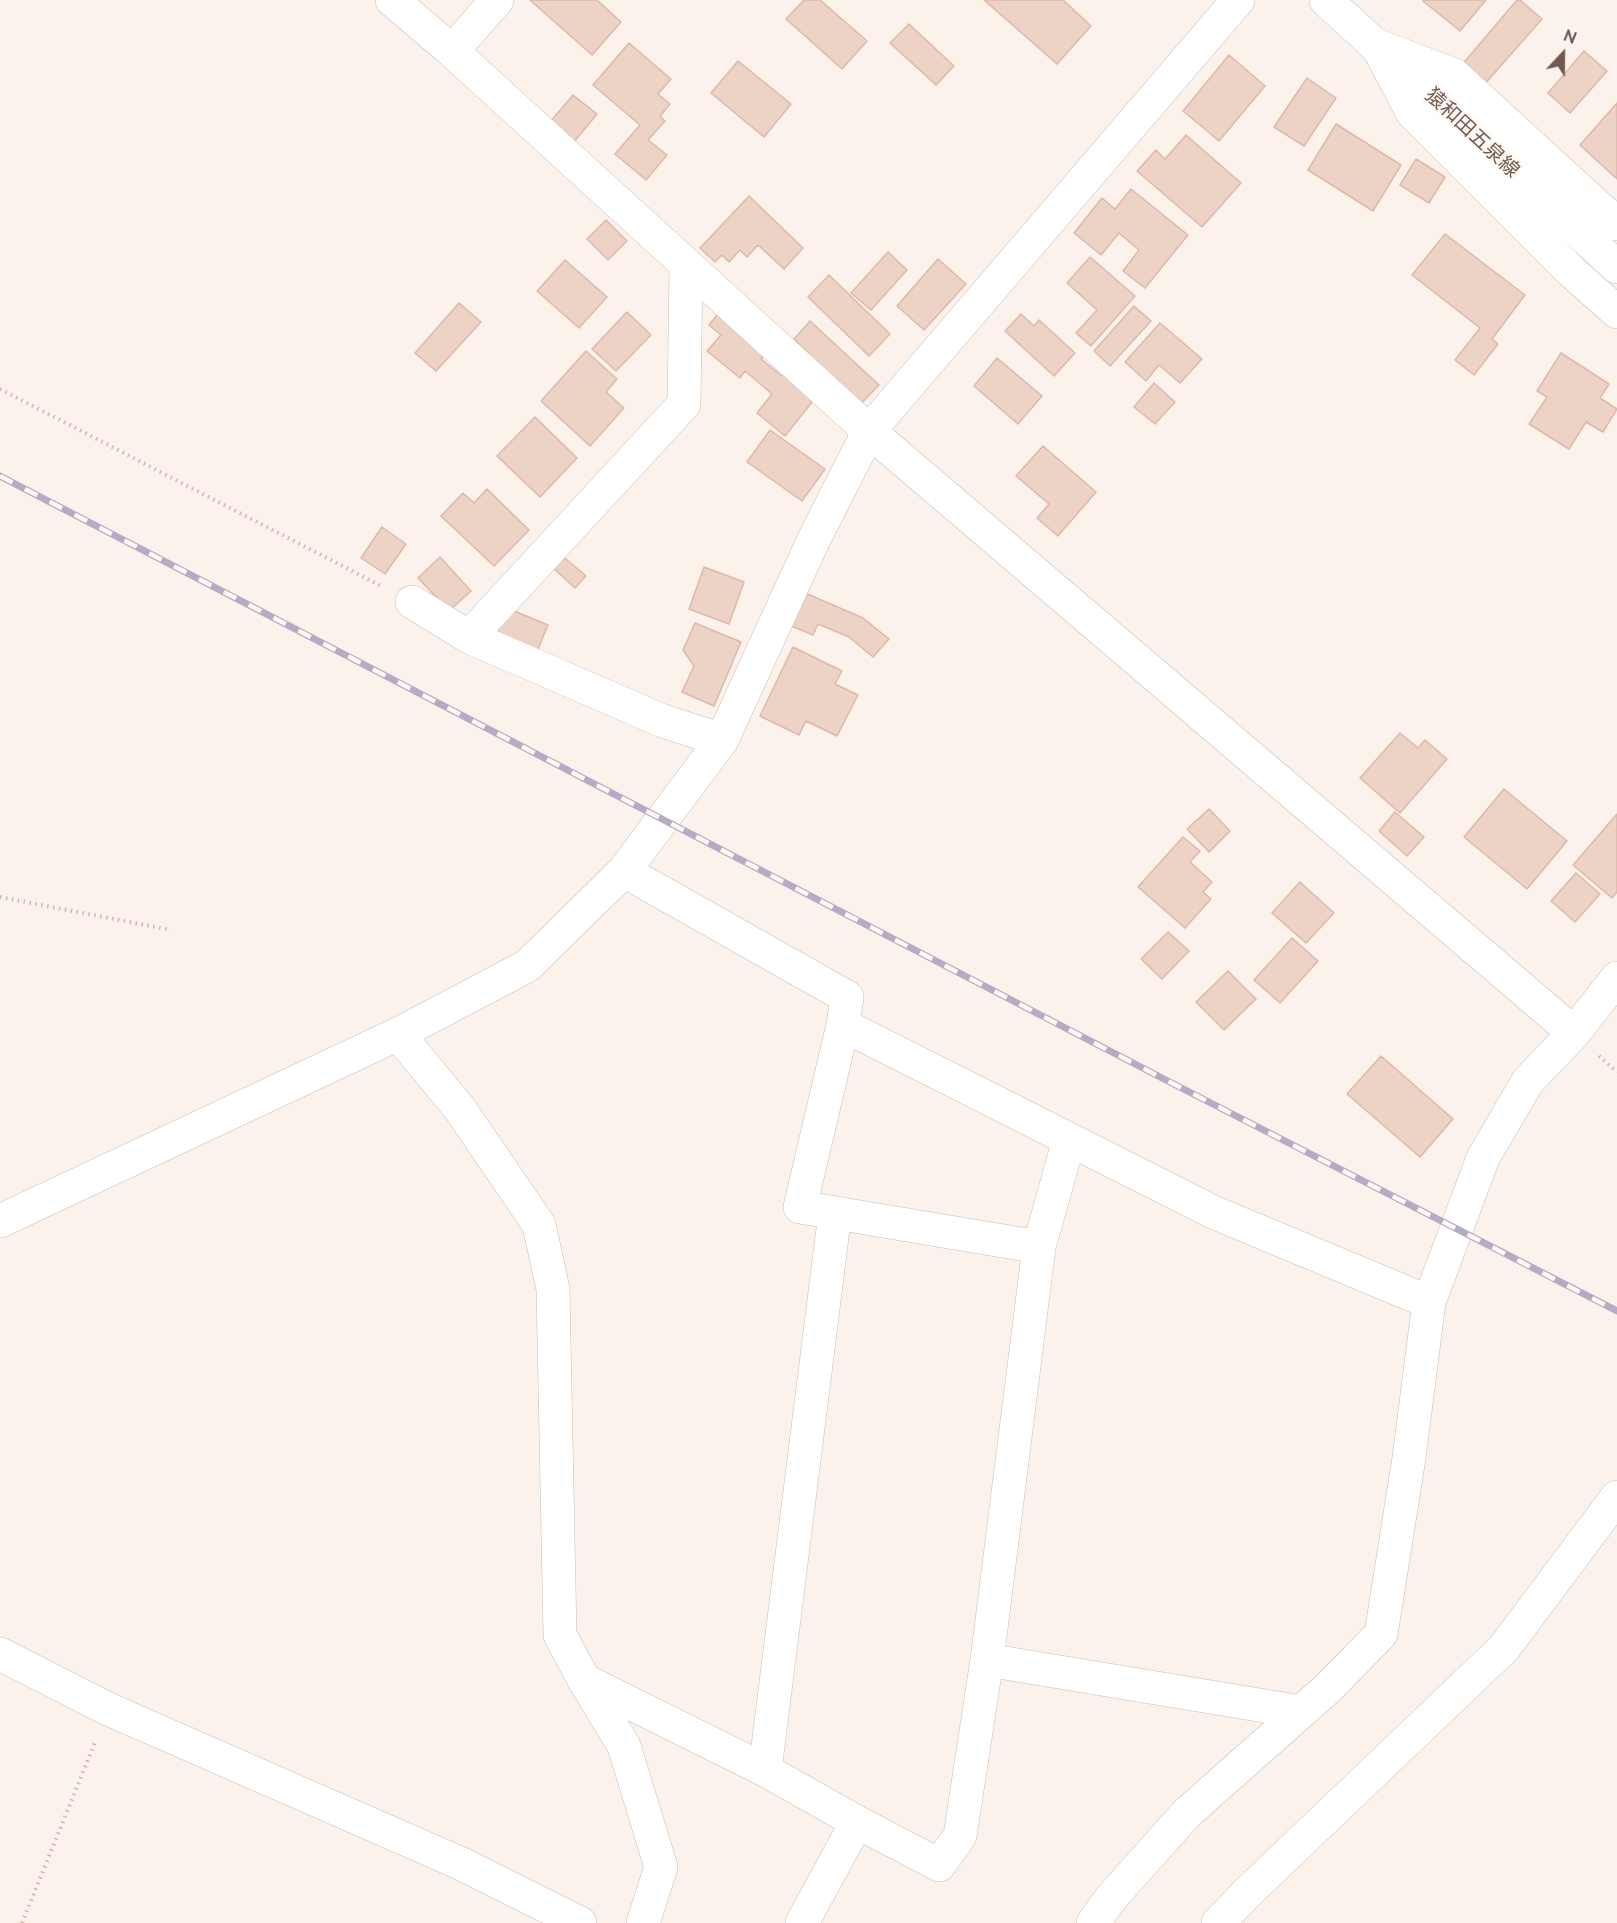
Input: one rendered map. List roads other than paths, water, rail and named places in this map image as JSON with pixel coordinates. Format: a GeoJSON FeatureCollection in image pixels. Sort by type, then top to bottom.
{"type":"FeatureCollection","features":[{"type":"Feature","properties":{"kind":"street"},"geometry":{"type":"LineString","coordinates":[[393,0],[869,431],[1574,1033]]}},
{"type":"Feature","properties":{"kind":"street"},"geometry":{"type":"LineString","coordinates":[[452,51],[498,0]]}},
{"type":"Feature","properties":{"kind":"street"},"geometry":{"type":"LineString","coordinates":[[0,1221],[398,1034],[527,966],[624,871],[722,740],[814,539],[869,431],[1239,0]]}},
{"type":"Feature","properties":{"kind":"street","name":"猿和田五泉線"},"geometry":{"type":"LineString","coordinates":[[1326,0],[1617,267]]}},
{"type":"Feature","properties":{"kind":"street"},"geometry":{"type":"LineString","coordinates":[[1376,45],[1454,75],[1617,224]]}},
{"type":"Feature","properties":{"kind":"street"},"geometry":{"type":"LineString","coordinates":[[1376,45],[1413,112],[1571,272],[1617,312]]}},
{"type":"Feature","properties":{"kind":"street"},"geometry":{"type":"LineString","coordinates":[[469,637],[684,404],[686,266]]}},
{"type":"Feature","properties":{"kind":"street"},"geometry":{"type":"LineString","coordinates":[[412,602],[469,637],[663,721],[722,740]]}},
{"type":"Feature","properties":{"kind":"street"},"geometry":{"type":"LineString","coordinates":[[624,871],[847,997],[843,1026],[800,1207],[1039,1247]]}},
{"type":"Feature","properties":{"kind":"street"},"geometry":{"type":"LineString","coordinates":[[1093,1923],[1111,1898],[1187,1813],[1327,1689],[1381,1634],[1409,1458],[1429,1302],[1483,1158],[1528,1081],[1574,1033],[1617,978]]}},
{"type":"Feature","properties":{"kind":"street"},"geometry":{"type":"LineString","coordinates":[[843,1026],[1213,1212],[1429,1302]]}},
{"type":"Feature","properties":{"kind":"street"},"geometry":{"type":"LineString","coordinates":[[398,1034],[460,1109],[538,1225],[553,1288],[560,1635],[624,1746],[661,1867],[643,1923]]}},
{"type":"Feature","properties":{"kind":"street"},"geometry":{"type":"LineString","coordinates":[[584,1680],[765,1770],[939,1865],[960,1836],[987,1660],[1039,1247],[1069,1140]]}},
{"type":"Feature","properties":{"kind":"street"},"geometry":{"type":"LineString","coordinates":[[765,1770],[835,1213]]}},
{"type":"Feature","properties":{"kind":"street"},"geometry":{"type":"LineString","coordinates":[[1218,1923],[1256,1883],[1504,1648],[1617,1497]]}},
{"type":"Feature","properties":{"kind":"street"},"geometry":{"type":"LineString","coordinates":[[0,1654],[108,1709],[462,1864],[580,1923]]}},
{"type":"Feature","properties":{"kind":"street"},"geometry":{"type":"LineString","coordinates":[[987,1660],[1301,1712]]}},
{"type":"Feature","properties":{"kind":"street"},"geometry":{"type":"LineString","coordinates":[[802,1923],[857,1822]]}},
{"type":"Feature","properties":{"kind":"railway"},"geometry":{"type":"LineString","coordinates":[[0,476],[1617,1311]]}}]}
